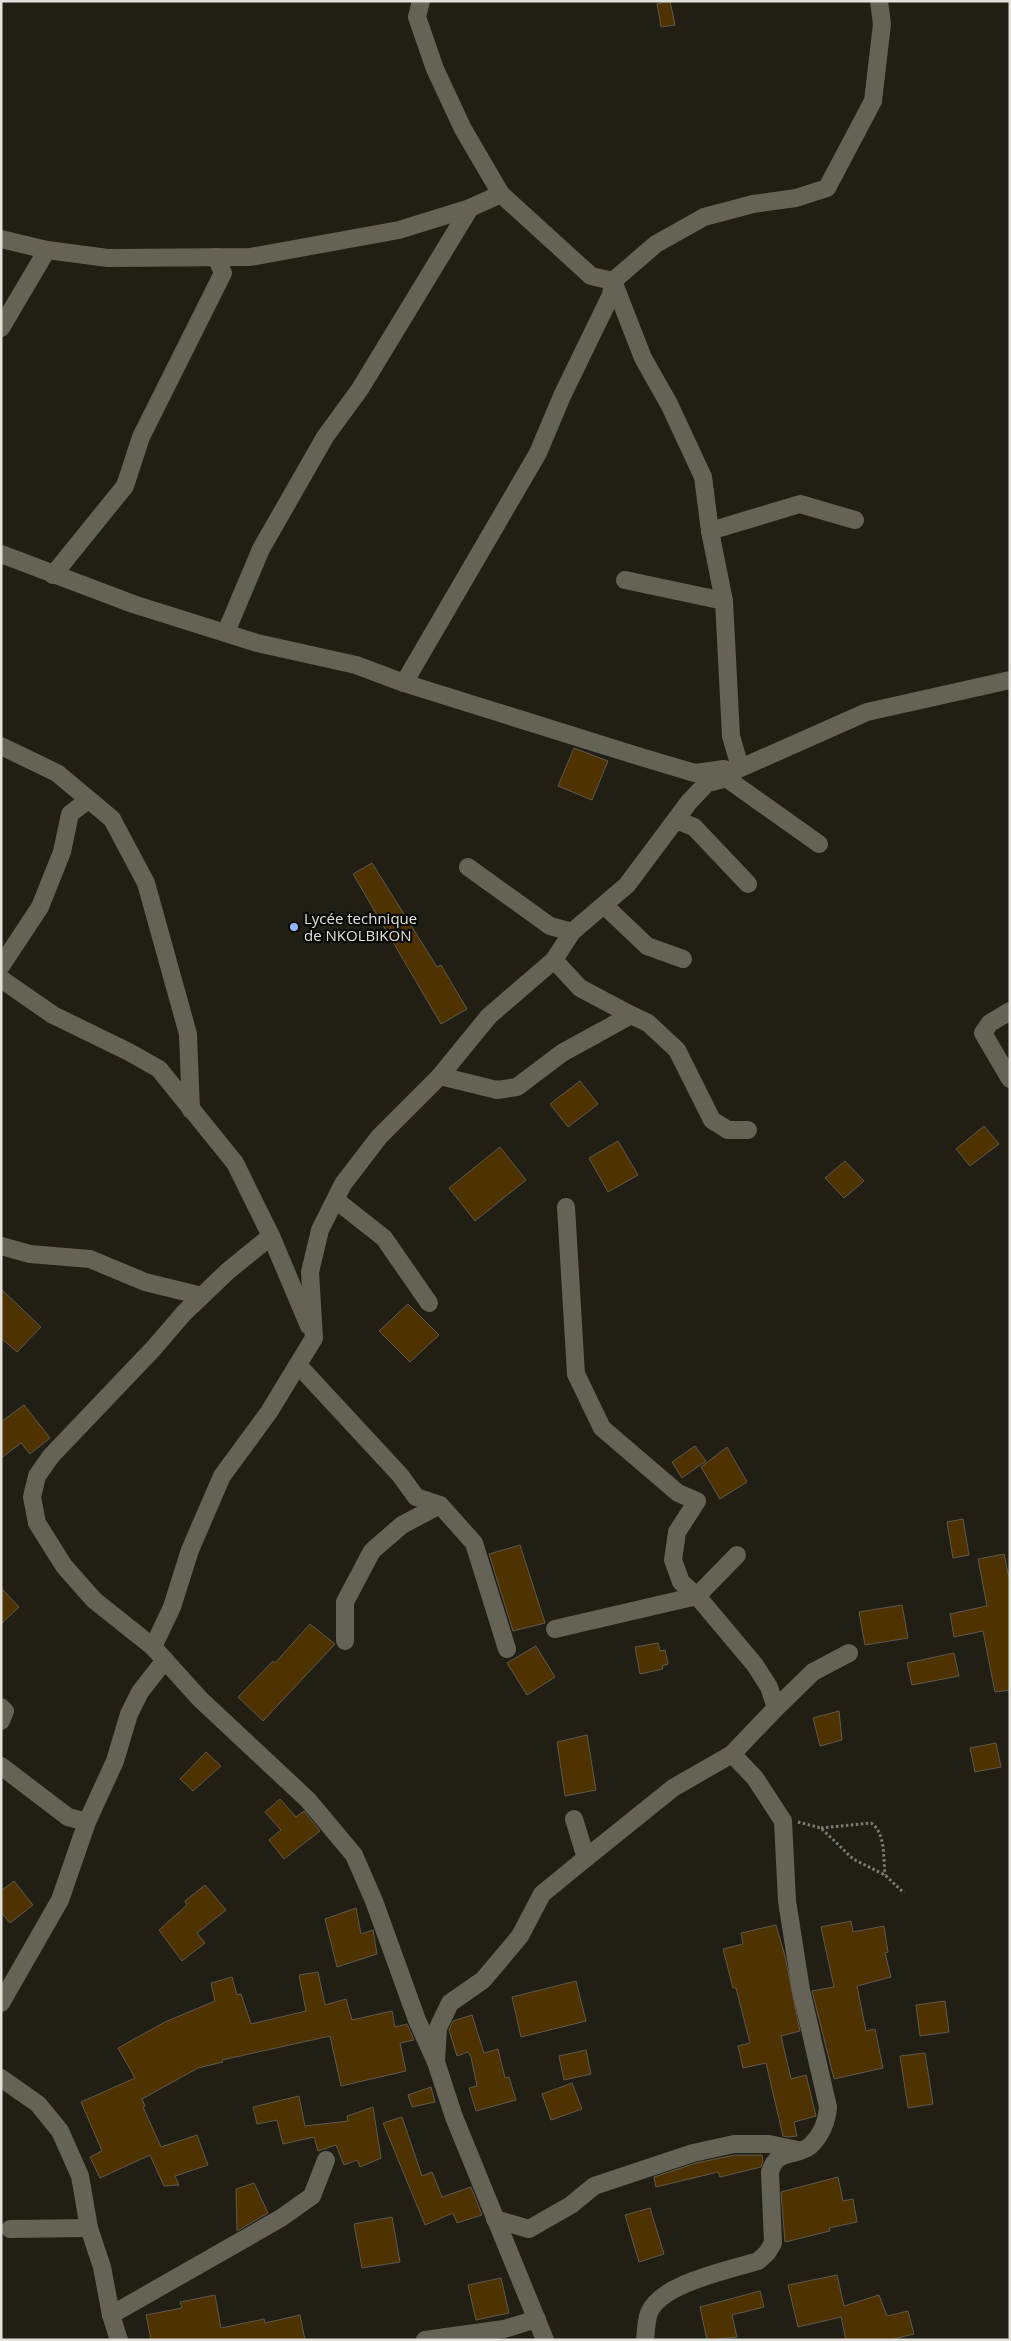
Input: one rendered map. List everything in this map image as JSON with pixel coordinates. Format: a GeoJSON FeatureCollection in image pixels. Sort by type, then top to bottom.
{"type":"FeatureCollection","features":[{"type":"Feature","properties":{"kind":"street"},"geometry":{"type":"LineString","coordinates":[[421,1],[417,17],[435,70],[464,129],[501,194],[591,276],[613,281]]}},
{"type":"Feature","properties":{"kind":"street"},"geometry":{"type":"LineString","coordinates":[[404,683],[538,454],[562,396],[611,295],[613,281],[656,244],[704,217],[753,204],[796,198],[827,188],[873,101],[882,24],[879,1]]}},
{"type":"Feature","properties":{"kind":"street"},"geometry":{"type":"LineString","coordinates":[[1,239],[47,250],[108,258],[250,257],[400,230],[470,208],[501,194]]}},
{"type":"Feature","properties":{"kind":"street"},"geometry":{"type":"LineString","coordinates":[[226,632],[261,549],[300,480],[325,437],[360,389],[470,208]]}},
{"type":"Feature","properties":{"kind":"street"},"geometry":{"type":"LineString","coordinates":[[1,328],[47,250]]}},
{"type":"Feature","properties":{"kind":"street"},"geometry":{"type":"LineString","coordinates":[[53,575],[124,486],[141,437],[223,273],[216,257]]}},
{"type":"Feature","properties":{"kind":"street"},"geometry":{"type":"LineString","coordinates":[[613,281],[643,358],[669,404],[703,477],[710,531],[724,601],[731,736],[740,767]]}},
{"type":"Feature","properties":{"kind":"street"},"geometry":{"type":"LineString","coordinates":[[710,531],[800,504],[856,520]]}},
{"type":"Feature","properties":{"kind":"street"},"geometry":{"type":"LineString","coordinates":[[1,554],[133,604],[257,643],[356,664],[404,683],[695,773],[740,767]]}},
{"type":"Feature","properties":{"kind":"street"},"geometry":{"type":"LineString","coordinates":[[625,580],[724,601]]}},
{"type":"Feature","properties":{"kind":"street"},"geometry":{"type":"LineString","coordinates":[[1,2003],[60,1900],[87,1822],[115,1761],[133,1707],[159,1653],[190,1550],[222,1476],[269,1412],[299,1366],[314,1338],[310,1272],[320,1230],[344,1184],[379,1137],[440,1076],[489,1016],[554,960],[572,932],[627,885],[676,820],[707,783],[867,712],[1010,680]]}},
{"type":"Feature","properties":{"kind":"street"},"geometry":{"type":"LineString","coordinates":[[1,746],[57,773],[112,819],[146,883],[188,1034],[191,1110]]}},
{"type":"Feature","properties":{"kind":"street"},"geometry":{"type":"LineString","coordinates":[[707,783],[726,778],[819,844]]}},
{"type":"Feature","properties":{"kind":"street"},"geometry":{"type":"LineString","coordinates":[[1,966],[40,907],[62,852],[70,814],[88,800]]}},
{"type":"Feature","properties":{"kind":"street"},"geometry":{"type":"LineString","coordinates":[[676,820],[694,827],[748,884]]}},
{"type":"Feature","properties":{"kind":"street"},"geometry":{"type":"LineString","coordinates":[[468,868],[550,926],[572,932]]}},
{"type":"Feature","properties":{"kind":"street"},"geometry":{"type":"LineString","coordinates":[[604,905],[647,946],[683,959]]}},
{"type":"Feature","properties":{"kind":"street"},"geometry":{"type":"LineString","coordinates":[[554,960],[580,988],[648,1023],[677,1050],[712,1120],[728,1130],[748,1130]]}},
{"type":"Feature","properties":{"kind":"street"},"geometry":{"type":"LineString","coordinates":[[1,979],[53,1015],[130,1052],[159,1069],[235,1162],[271,1236],[314,1338]]}},
{"type":"Feature","properties":{"kind":"street"},"geometry":{"type":"LineString","coordinates":[[1010,1011],[990,1022],[983,1033],[1010,1079]]}},
{"type":"Feature","properties":{"kind":"street"},"geometry":{"type":"LineString","coordinates":[[440,1076],[497,1090],[517,1087],[562,1053],[631,1015]]}},
{"type":"Feature","properties":{"kind":"street"},"geometry":{"type":"LineString","coordinates":[[337,1200],[384,1238],[429,1303]]}},
{"type":"Feature","properties":{"kind":"street"},"geometry":{"type":"LineString","coordinates":[[566,1208],[576,1374],[602,1428],[678,1493],[697,1501],[677,1532],[673,1560],[681,1582],[697,1596],[755,1665],[769,1687],[776,1708]]}},
{"type":"Feature","properties":{"kind":"street"},"geometry":{"type":"LineString","coordinates":[[271,1236],[202,1296],[51,1456],[37,1476],[32,1497],[37,1523],[64,1566],[94,1600],[159,1653],[200,1699],[308,1800],[354,1855],[374,1901],[417,2020],[436,2062],[454,2117],[545,2340]]}},
{"type":"Feature","properties":{"kind":"street"},"geometry":{"type":"LineString","coordinates":[[1,1246],[30,1254],[90,1259],[145,1282],[202,1296]]}},
{"type":"Feature","properties":{"kind":"street"},"geometry":{"type":"LineString","coordinates":[[299,1366],[400,1475],[416,1497],[440,1505],[474,1543],[507,1649]]}},
{"type":"Feature","properties":{"kind":"street"},"geometry":{"type":"LineString","coordinates":[[345,1641],[345,1602],[372,1551],[402,1525],[440,1505]]}},
{"type":"Feature","properties":{"kind":"street"},"geometry":{"type":"LineString","coordinates":[[555,1629],[697,1596],[737,1555]]}},
{"type":"Feature","properties":{"kind":"street"},"geometry":{"type":"LineString","coordinates":[[436,2062],[438,2028],[450,2003],[483,1980],[520,1936],[542,1894],[673,1788],[732,1754],[813,1672],[849,1652]]}},
{"type":"Feature","properties":{"kind":"street"},"geometry":{"type":"LineString","coordinates":[[1,1707],[5,1710],[1,1721]]}},
{"type":"Feature","properties":{"kind":"street"},"geometry":{"type":"LineString","coordinates":[[645,2340],[649,2312],[664,2296],[679,2286],[758,2261],[767,2253],[773,2243],[770,2172],[772,2164],[778,2157],[809,2147],[827,2120],[828,2107],[801,1990],[787,1901],[783,1821],[755,1778],[732,1754]]}},
{"type":"Feature","properties":{"kind":"street"},"geometry":{"type":"LineString","coordinates":[[1,1766],[68,1817],[87,1822]]}},
{"type":"Feature","properties":{"kind":"street"},"geometry":{"type":"LineString","coordinates":[[574,1819],[586,1858]]}},
{"type":"Feature","properties":{"kind":"street"},"geometry":{"type":"LineString","coordinates":[[1,2078],[38,2104],[60,2131],[80,2176],[89,2228],[102,2267],[110,2315],[119,2340]]}},
{"type":"Feature","properties":{"kind":"street"},"geometry":{"type":"LineString","coordinates":[[495,2219],[529,2229],[572,2205],[594,2186],[641,2170],[734,2144],[769,2144],[799,2150]]}},
{"type":"Feature","properties":{"kind":"street"},"geometry":{"type":"LineString","coordinates":[[110,2315],[281,2218],[312,2196],[326,2160]]}},
{"type":"Feature","properties":{"kind":"street"},"geometry":{"type":"LineString","coordinates":[[10,2229],[89,2228]]}},
{"type":"Feature","properties":{"kind":"street"},"geometry":{"type":"LineString","coordinates":[[424,2340],[504,2329],[537,2319]]}},
{"type":"Feature","properties":{"kind":"path"},"geometry":{"type":"LineString","coordinates":[[783,1821],[804,1823],[821,1828],[871,1823],[877,1827],[881,1834],[885,1876]]}},
{"type":"Feature","properties":{"kind":"path"},"geometry":{"type":"LineString","coordinates":[[821,1828],[853,1859],[885,1876],[904,1893]]}},
{"type":"Feature","properties":{"kind":"building"},"geometry":{"type":"Polygon","coordinates":[[[670,1],[675,25],[661,27],[657,4],[670,1]]]}},
{"type":"Feature","properties":{"kind":"building"},"geometry":{"type":"Polygon","coordinates":[[[574,748],[608,761],[592,800],[558,786],[574,748]]]}},
{"type":"Feature","properties":{"kind":"building"},"geometry":{"type":"Polygon","coordinates":[[[372,863],[437,967],[441,965],[467,1009],[441,1024],[353,874],[372,863]]]}},
{"type":"Feature","properties":{"kind":"building"},"geometry":{"type":"Polygon","coordinates":[[[580,1081],[598,1104],[568,1127],[550,1104],[580,1081]]]}},
{"type":"Feature","properties":{"kind":"building"},"geometry":{"type":"Polygon","coordinates":[[[984,1126],[999,1144],[970,1166],[956,1149],[984,1126]]]}},
{"type":"Feature","properties":{"kind":"building"},"geometry":{"type":"Polygon","coordinates":[[[618,1141],[638,1175],[608,1192],[589,1158],[618,1141]]]}},
{"type":"Feature","properties":{"kind":"building"},"geometry":{"type":"Polygon","coordinates":[[[500,1147],[526,1180],[475,1221],[449,1188],[500,1147]]]}},
{"type":"Feature","properties":{"kind":"building"},"geometry":{"type":"Polygon","coordinates":[[[845,1161],[864,1181],[844,1198],[825,1178],[845,1161]]]}},
{"type":"Feature","properties":{"kind":"building"},"geometry":{"type":"Polygon","coordinates":[[[1,1289],[41,1327],[17,1352],[1,1338],[1,1289]]]}},
{"type":"Feature","properties":{"kind":"building"},"geometry":{"type":"Polygon","coordinates":[[[408,1304],[439,1335],[410,1362],[379,1331],[408,1304]]]}},
{"type":"Feature","properties":{"kind":"building"},"geometry":{"type":"Polygon","coordinates":[[[24,1405],[50,1438],[30,1454],[21,1443],[1,1458],[1,1422],[24,1405]]]}},
{"type":"Feature","properties":{"kind":"building"},"geometry":{"type":"Polygon","coordinates":[[[695,1446],[706,1461],[682,1478],[672,1462],[695,1446]]]}},
{"type":"Feature","properties":{"kind":"building"},"geometry":{"type":"Polygon","coordinates":[[[727,1447],[747,1482],[720,1499],[701,1467],[727,1447]]]}},
{"type":"Feature","properties":{"kind":"building"},"geometry":{"type":"Polygon","coordinates":[[[963,1519],[969,1555],[953,1558],[947,1522],[963,1519]]]}},
{"type":"Feature","properties":{"kind":"building"},"geometry":{"type":"Polygon","coordinates":[[[520,1545],[545,1623],[513,1631],[489,1554],[520,1545]]]}},
{"type":"Feature","properties":{"kind":"building"},"geometry":{"type":"Polygon","coordinates":[[[1004,1554],[1010,1582],[1010,1690],[995,1692],[983,1631],[954,1637],[950,1614],[987,1606],[978,1559],[1004,1554]]]}},
{"type":"Feature","properties":{"kind":"building"},"geometry":{"type":"Polygon","coordinates":[[[1,1588],[19,1607],[1,1624],[1,1588]]]}},
{"type":"Feature","properties":{"kind":"building"},"geometry":{"type":"Polygon","coordinates":[[[902,1605],[908,1638],[865,1645],[859,1612],[902,1605]]]}},
{"type":"Feature","properties":{"kind":"building"},"geometry":{"type":"Polygon","coordinates":[[[310,1624],[335,1644],[263,1721],[238,1697],[273,1661],[275,1663],[310,1624]]]}},
{"type":"Feature","properties":{"kind":"building"},"geometry":{"type":"Polygon","coordinates":[[[658,1643],[660,1651],[665,1650],[668,1664],[662,1666],[663,1669],[640,1674],[635,1647],[658,1643]]]}},
{"type":"Feature","properties":{"kind":"building"},"geometry":{"type":"Polygon","coordinates":[[[536,1646],[555,1677],[527,1695],[507,1663],[536,1646]]]}},
{"type":"Feature","properties":{"kind":"building"},"geometry":{"type":"Polygon","coordinates":[[[954,1653],[959,1676],[912,1685],[907,1663],[954,1653]]]}},
{"type":"Feature","properties":{"kind":"building"},"geometry":{"type":"Polygon","coordinates":[[[839,1711],[842,1740],[820,1746],[813,1718],[839,1711]]]}},
{"type":"Feature","properties":{"kind":"building"},"geometry":{"type":"Polygon","coordinates":[[[587,1735],[596,1790],[565,1796],[557,1742],[587,1735]]]}},
{"type":"Feature","properties":{"kind":"building"},"geometry":{"type":"Polygon","coordinates":[[[996,1743],[1001,1767],[975,1772],[970,1748],[996,1743]]]}},
{"type":"Feature","properties":{"kind":"building"},"geometry":{"type":"Polygon","coordinates":[[[206,1752],[221,1766],[193,1791],[180,1779],[206,1752]]]}},
{"type":"Feature","properties":{"kind":"building"},"geometry":{"type":"Polygon","coordinates":[[[280,1799],[296,1817],[304,1811],[320,1831],[284,1859],[269,1840],[281,1830],[265,1812],[280,1799]]]}},
{"type":"Feature","properties":{"kind":"building"},"geometry":{"type":"Polygon","coordinates":[[[14,1881],[33,1905],[10,1923],[1,1912],[1,1891],[14,1881]]]}},
{"type":"Feature","properties":{"kind":"building"},"geometry":{"type":"Polygon","coordinates":[[[205,1885],[226,1910],[197,1933],[205,1943],[182,1961],[159,1930],[187,1905],[185,1901],[205,1885]]]}},
{"type":"Feature","properties":{"kind":"building"},"geometry":{"type":"Polygon","coordinates":[[[356,1908],[361,1934],[373,1930],[377,1954],[337,1967],[325,1919],[356,1908]]]}},
{"type":"Feature","properties":{"kind":"building"},"geometry":{"type":"Polygon","coordinates":[[[851,1921],[853,1932],[884,1926],[888,1952],[885,1953],[891,1977],[857,1986],[866,2031],[875,2029],[883,2068],[834,2079],[812,1991],[834,1987],[821,1927],[851,1921]]]}},
{"type":"Feature","properties":{"kind":"building"},"geometry":{"type":"Polygon","coordinates":[[[776,1925],[785,1956],[800,2031],[781,2036],[791,2079],[806,2075],[816,2116],[794,2122],[797,2136],[788,2137],[783,2136],[766,2063],[743,2068],[738,2046],[750,2043],[736,1988],[733,1988],[723,1949],[743,1944],[741,1933],[776,1925]]]}},
{"type":"Feature","properties":{"kind":"building"},"geometry":{"type":"Polygon","coordinates":[[[318,1972],[325,2005],[346,1999],[352,2020],[392,2011],[395,2027],[407,2024],[414,2040],[400,2043],[406,2071],[341,2086],[330,2036],[222,2060],[223,2062],[198,2068],[142,2099],[145,2106],[143,2107],[161,2147],[197,2135],[208,2165],[175,2176],[179,2185],[164,2186],[150,2155],[100,2178],[90,2157],[102,2151],[81,2102],[135,2078],[118,2048],[165,2022],[215,2001],[211,1983],[232,1977],[237,1995],[241,1994],[251,2024],[306,2011],[299,1975],[318,1972]]]}},
{"type":"Feature","properties":{"kind":"building"},"geometry":{"type":"Polygon","coordinates":[[[576,1981],[586,2021],[521,2037],[512,1997],[576,1981]]]}},
{"type":"Feature","properties":{"kind":"building"},"geometry":{"type":"Polygon","coordinates":[[[945,2001],[949,2032],[920,2036],[916,2005],[945,2001]]]}},
{"type":"Feature","properties":{"kind":"building"},"geometry":{"type":"Polygon","coordinates":[[[472,2015],[484,2053],[498,2049],[505,2078],[509,2077],[516,2100],[476,2111],[469,2088],[477,2086],[471,2057],[468,2052],[457,2056],[449,2030],[453,2021],[472,2015]]]}},
{"type":"Feature","properties":{"kind":"building"},"geometry":{"type":"Polygon","coordinates":[[[586,2050],[591,2074],[564,2080],[559,2056],[586,2050]]]}},
{"type":"Feature","properties":{"kind":"building"},"geometry":{"type":"Polygon","coordinates":[[[925,2053],[933,2104],[908,2108],[900,2056],[925,2053]]]}},
{"type":"Feature","properties":{"kind":"building"},"geometry":{"type":"Polygon","coordinates":[[[572,2083],[582,2109],[551,2120],[542,2094],[572,2083]]]}},
{"type":"Feature","properties":{"kind":"building"},"geometry":{"type":"Polygon","coordinates":[[[431,2087],[435,2102],[412,2107],[408,2095],[431,2087]]]}},
{"type":"Feature","properties":{"kind":"building"},"geometry":{"type":"Polygon","coordinates":[[[299,2096],[305,2126],[348,2121],[347,2116],[373,2107],[381,2158],[360,2167],[357,2160],[344,2165],[336,2145],[318,2151],[314,2137],[283,2144],[277,2120],[257,2124],[253,2107],[299,2096]]]}},
{"type":"Feature","properties":{"kind":"building"},"geometry":{"type":"Polygon","coordinates":[[[402,2117],[422,2176],[432,2172],[442,2197],[471,2187],[482,2215],[457,2223],[453,2213],[425,2225],[383,2123],[402,2117]]]}},
{"type":"Feature","properties":{"kind":"building"},"geometry":{"type":"Polygon","coordinates":[[[735,2155],[762,2155],[761,2167],[720,2177],[718,2172],[656,2187],[654,2177],[696,2163],[735,2155]]]}},
{"type":"Feature","properties":{"kind":"building"},"geometry":{"type":"Polygon","coordinates":[[[838,2177],[843,2201],[853,2199],[857,2222],[829,2228],[830,2231],[785,2242],[781,2192],[838,2177]]]}},
{"type":"Feature","properties":{"kind":"building"},"geometry":{"type":"Polygon","coordinates":[[[254,2183],[268,2213],[237,2231],[236,2189],[254,2183]]]}},
{"type":"Feature","properties":{"kind":"building"},"geometry":{"type":"Polygon","coordinates":[[[650,2208],[664,2254],[639,2262],[625,2215],[650,2208]]]}},
{"type":"Feature","properties":{"kind":"building"},"geometry":{"type":"Polygon","coordinates":[[[392,2217],[400,2262],[362,2268],[354,2224],[392,2217]]]}},
{"type":"Feature","properties":{"kind":"building"},"geometry":{"type":"Polygon","coordinates":[[[837,2275],[844,2306],[879,2295],[887,2316],[908,2311],[914,2334],[889,2340],[846,2340],[841,2317],[798,2327],[788,2285],[837,2275]]]}},
{"type":"Feature","properties":{"kind":"building"},"geometry":{"type":"Polygon","coordinates":[[[501,2278],[509,2313],[476,2320],[468,2285],[501,2278]]]}},
{"type":"Feature","properties":{"kind":"building"},"geometry":{"type":"Polygon","coordinates":[[[760,2291],[764,2307],[732,2315],[737,2337],[707,2340],[700,2307],[760,2291]]]}},
{"type":"Feature","properties":{"kind":"building"},"geometry":{"type":"Polygon","coordinates":[[[215,2295],[221,2328],[264,2319],[265,2323],[300,2315],[305,2340],[151,2340],[146,2315],[182,2308],[180,2302],[215,2295]]]}},
{"type":"Feature","properties":{"kind":"place","name":"Lycée technique de NKOLBIKON"},"geometry":{"type":"Point","coordinates":[294,927]}}]}
